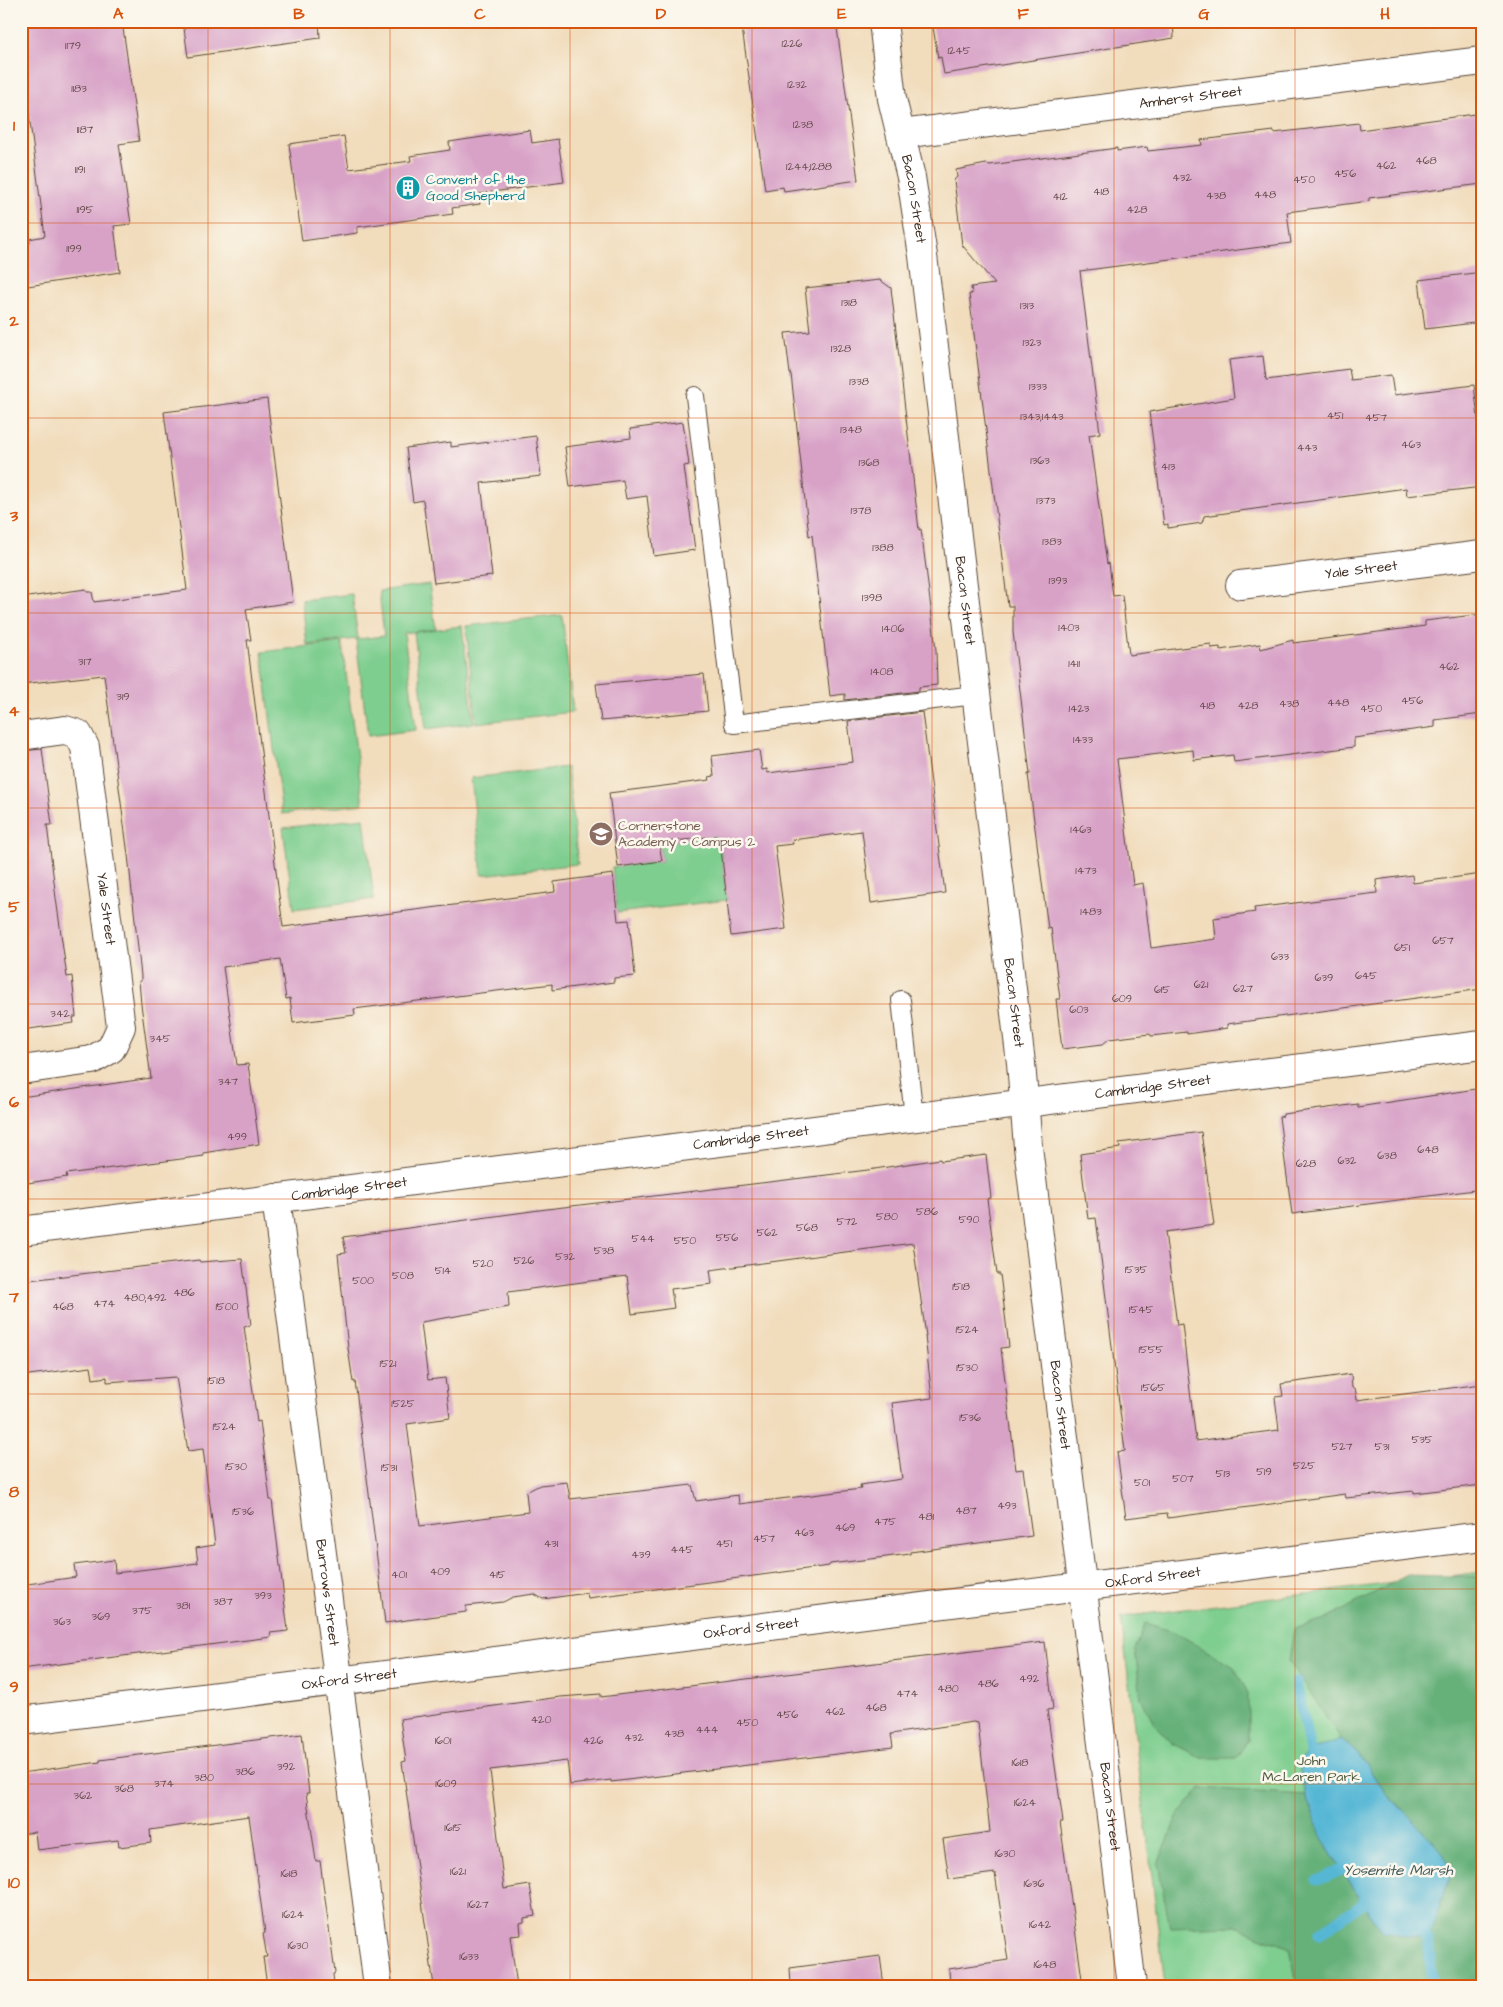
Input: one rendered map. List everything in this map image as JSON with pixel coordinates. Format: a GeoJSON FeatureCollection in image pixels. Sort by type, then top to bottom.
{"type":"FeatureCollection","features":[{"type":"Feature","properties":{"kind":"street","name":"Bacon Street"},"geometry":{"type":"LineString","coordinates":[[883,21],[892,99],[911,177],[923,256],[975,695],[1022,1063],[1028,1147],[1132,1986]]}},
{"type":"Feature","properties":{"kind":"street","name":"Amherst Street"},"geometry":{"type":"LineString","coordinates":[[901,134],[1482,61]]}},
{"type":"Feature","properties":{"kind":"street","name":"Yale Street"},"geometry":{"type":"LineString","coordinates":[[1240,585],[1482,554]]}},
{"type":"Feature","properties":{"kind":"street","name":"Yale Street"},"geometry":{"type":"LineString","coordinates":[[21,736],[65,730],[78,734],[85,747],[121,1028],[111,1049],[92,1060],[21,1070]]}},
{"type":"Feature","properties":{"kind":"street","name":"Cambridge Street"},"geometry":{"type":"LineString","coordinates":[[21,1230],[1482,1045]]}},
{"type":"Feature","properties":{"kind":"street","name":"Burrows Street"},"geometry":{"type":"LineString","coordinates":[[276,1198],[378,1986]]}},
{"type":"Feature","properties":{"kind":"street","name":"Oxford Street"},"geometry":{"type":"LineString","coordinates":[[21,1720],[1482,1536]]}},
{"type":"Feature","properties":{"kind":"lane"},"geometry":{"type":"LineString","coordinates":[[695,396],[734,724],[975,695]]}},
{"type":"Feature","properties":{"kind":"lane"},"geometry":{"type":"LineString","coordinates":[[901,1000],[914,1117]]}},
{"type":"Feature","properties":{"kind":"green space"},"geometry":{"type":"Polygon","coordinates":[[[429,584],[436,629],[404,633],[416,730],[368,736],[356,639],[307,645],[302,600],[352,594],[358,639],[384,636],[379,591],[429,584]]]}},
{"type":"Feature","properties":{"kind":"green space"},"geometry":{"type":"Polygon","coordinates":[[[562,615],[573,712],[476,723],[466,626],[562,615]]]}},
{"type":"Feature","properties":{"kind":"green space"},"geometry":{"type":"Polygon","coordinates":[[[462,626],[474,723],[426,729],[414,632],[462,626]]]}},
{"type":"Feature","properties":{"kind":"green space"},"geometry":{"type":"Polygon","coordinates":[[[342,642],[363,804],[282,814],[262,652],[342,642]]]}},
{"type":"Feature","properties":{"kind":"green space"},"geometry":{"type":"Polygon","coordinates":[[[567,767],[578,864],[482,875],[471,778],[567,767]]]}},
{"type":"Feature","properties":{"kind":"green space"},"geometry":{"type":"Polygon","coordinates":[[[364,818],[374,899],[294,909],[283,828],[364,818]]]}},
{"type":"Feature","properties":{"kind":"green space"},"geometry":{"type":"Polygon","coordinates":[[[717,836],[717,840],[720,840],[727,900],[617,913],[612,867],[662,861],[659,843],[717,836]]]}},
{"type":"Feature","properties":{"kind":"green space","name":"John McLaren Park"},"geometry":{"type":"Polygon","coordinates":[[[1482,1572],[1482,1986],[1165,1986],[1121,1617],[1482,1572]]]}},
{"type":"Feature","properties":{"kind":"green space"},"geometry":{"type":"Polygon","coordinates":[[[1407,1575],[1482,1577],[1482,1986],[1297,1986],[1290,1948],[1236,1926],[1170,1928],[1158,1864],[1178,1815],[1201,1788],[1305,1795],[1328,1849],[1381,1931],[1403,1809],[1385,1792],[1359,1755],[1341,1739],[1289,1661],[1294,1629],[1325,1620],[1407,1575]]]}},
{"type":"Feature","properties":{"kind":"green space"},"geometry":{"type":"Polygon","coordinates":[[[1145,1623],[1175,1632],[1234,1667],[1248,1693],[1248,1740],[1236,1758],[1201,1758],[1172,1743],[1155,1725],[1141,1698],[1135,1650],[1145,1623]]]}},
{"type":"Feature","properties":{"kind":"water","name":"Yosemite Marsh"},"geometry":{"type":"Polygon","coordinates":[[[1341,1739],[1359,1755],[1385,1792],[1437,1844],[1452,1872],[1428,1940],[1381,1931],[1328,1849],[1305,1795],[1298,1761],[1310,1751],[1341,1739]]]}},
{"type":"Feature","properties":{"kind":"building"},"geometry":{"type":"Polygon","coordinates":[[[21,21],[122,21],[139,141],[119,144],[131,224],[114,226],[120,272],[21,287],[21,243],[30,243],[29,239],[45,236],[21,54],[21,21]]]}},
{"type":"Feature","properties":{"kind":"building"},"geometry":{"type":"Polygon","coordinates":[[[183,21],[319,21],[320,38],[188,57],[183,21]]]}},
{"type":"Feature","properties":{"kind":"building"},"geometry":{"type":"Polygon","coordinates":[[[752,21],[836,21],[858,180],[784,191],[783,187],[765,190],[742,28],[753,26],[752,21]]]}},
{"type":"Feature","properties":{"kind":"building"},"geometry":{"type":"Polygon","coordinates":[[[932,21],[1173,21],[1174,38],[944,74],[941,57],[938,58],[932,21]]]}},
{"type":"Feature","properties":{"kind":"building"},"geometry":{"type":"Polygon","coordinates":[[[1482,113],[1482,184],[1369,198],[1369,201],[1287,212],[1291,243],[1080,271],[1100,433],[1089,435],[1107,564],[1109,563],[1113,596],[1122,595],[1129,655],[1211,644],[1211,648],[1220,647],[1220,650],[1260,644],[1261,649],[1293,640],[1293,643],[1425,626],[1425,621],[1482,614],[1482,714],[1435,720],[1435,727],[1354,738],[1354,747],[1234,762],[1233,755],[1194,760],[1193,750],[1117,759],[1133,885],[1143,883],[1151,948],[1216,939],[1214,918],[1255,912],[1254,908],[1377,893],[1376,880],[1412,875],[1413,883],[1482,874],[1482,989],[1227,1024],[1227,1028],[1187,1034],[1187,1032],[1151,1036],[1150,1034],[1109,1039],[1103,1044],[1062,1049],[1056,999],[1060,999],[1051,928],[1048,929],[1028,774],[1030,774],[1013,632],[1013,606],[1008,606],[969,294],[972,294],[971,287],[995,284],[962,245],[954,180],[957,177],[956,170],[986,164],[1117,148],[1117,151],[1147,147],[1148,151],[1202,145],[1201,140],[1274,131],[1274,133],[1359,123],[1360,130],[1482,113]]]}},
{"type":"Feature","properties":{"kind":"building","name":"Convent of the Good Shepherd"},"geometry":{"type":"Polygon","coordinates":[[[530,130],[532,143],[558,139],[564,182],[478,194],[480,204],[452,208],[453,214],[357,227],[357,233],[302,241],[289,144],[344,136],[349,169],[411,161],[410,156],[450,150],[449,142],[530,130]]]}},
{"type":"Feature","properties":{"kind":"building"},"geometry":{"type":"Polygon","coordinates":[[[1482,272],[1482,322],[1425,329],[1419,280],[1482,272]]]}},
{"type":"Feature","properties":{"kind":"building"},"geometry":{"type":"Polygon","coordinates":[[[880,280],[891,288],[919,530],[921,529],[936,650],[937,685],[919,687],[919,691],[845,700],[845,694],[830,696],[812,535],[809,536],[785,333],[810,331],[805,288],[880,280]]]}},
{"type":"Feature","properties":{"kind":"building"},"geometry":{"type":"Polygon","coordinates":[[[1263,356],[1266,380],[1349,369],[1351,380],[1391,375],[1394,395],[1474,385],[1479,426],[1482,426],[1482,487],[1407,496],[1406,488],[1204,516],[1202,523],[1168,528],[1168,524],[1164,525],[1149,412],[1234,398],[1229,360],[1263,356]]]}},
{"type":"Feature","properties":{"kind":"building"},"geometry":{"type":"Polygon","coordinates":[[[267,399],[293,602],[246,609],[251,640],[247,640],[283,927],[555,892],[554,882],[613,874],[618,921],[629,920],[635,976],[614,978],[614,982],[552,990],[552,984],[354,1009],[355,1015],[293,1023],[290,998],[286,999],[280,959],[223,967],[237,1065],[248,1064],[259,1144],[203,1153],[204,1156],[66,1174],[67,1177],[28,1183],[28,1178],[21,1179],[21,1097],[151,1078],[141,1004],[139,981],[141,981],[141,976],[128,855],[104,675],[21,684],[21,598],[86,589],[87,592],[92,592],[94,602],[187,590],[164,412],[267,399]]]}},
{"type":"Feature","properties":{"kind":"building"},"geometry":{"type":"Polygon","coordinates":[[[683,422],[689,465],[684,466],[695,550],[654,556],[647,496],[626,499],[623,480],[570,487],[565,447],[631,438],[630,429],[683,422]]]}},
{"type":"Feature","properties":{"kind":"building"},"geometry":{"type":"Polygon","coordinates":[[[536,436],[541,476],[481,483],[492,576],[434,583],[423,500],[413,502],[406,448],[451,442],[451,447],[536,436]]]}},
{"type":"Feature","properties":{"kind":"building"},"geometry":{"type":"Polygon","coordinates":[[[704,674],[708,711],[601,721],[596,684],[704,674]]]}},
{"type":"Feature","properties":{"kind":"building"},"geometry":{"type":"Polygon","coordinates":[[[922,712],[945,893],[871,903],[862,831],[792,840],[793,844],[775,846],[786,929],[731,936],[720,840],[717,840],[717,836],[659,843],[662,861],[618,867],[609,793],[710,780],[709,777],[714,776],[712,756],[759,750],[762,770],[767,769],[768,773],[853,762],[848,721],[922,712]]]}},
{"type":"Feature","properties":{"kind":"building"},"geometry":{"type":"Polygon","coordinates":[[[42,749],[52,825],[47,825],[56,898],[67,977],[72,976],[76,1017],[73,1017],[74,1023],[21,1030],[21,751],[42,749]]]}},
{"type":"Feature","properties":{"kind":"building"},"geometry":{"type":"Polygon","coordinates":[[[1482,1088],[1482,1189],[1292,1214],[1279,1117],[1283,1116],[1283,1114],[1358,1104],[1358,1107],[1482,1088]]]}},
{"type":"Feature","properties":{"kind":"building"},"geometry":{"type":"Polygon","coordinates":[[[1201,1132],[1214,1225],[1165,1232],[1177,1325],[1182,1324],[1196,1441],[1279,1430],[1275,1397],[1283,1396],[1281,1384],[1351,1374],[1352,1388],[1355,1388],[1357,1400],[1482,1384],[1482,1485],[1346,1498],[1345,1494],[1168,1518],[1167,1513],[1126,1518],[1117,1452],[1125,1451],[1096,1218],[1088,1219],[1080,1154],[1120,1148],[1119,1143],[1201,1132]]]}},
{"type":"Feature","properties":{"kind":"building"},"geometry":{"type":"Polygon","coordinates":[[[986,1155],[991,1198],[987,1199],[997,1274],[1000,1274],[1009,1347],[1001,1348],[1016,1470],[1023,1469],[1032,1536],[910,1552],[910,1554],[830,1564],[829,1566],[588,1598],[587,1593],[543,1599],[534,1594],[513,1597],[503,1602],[466,1606],[466,1612],[385,1623],[355,1381],[353,1382],[348,1348],[338,1254],[346,1253],[343,1237],[539,1210],[868,1170],[940,1159],[941,1161],[986,1155]],[[913,1243],[710,1270],[712,1284],[671,1289],[674,1308],[632,1314],[627,1276],[508,1292],[509,1307],[421,1322],[428,1380],[445,1378],[450,1418],[407,1424],[420,1526],[528,1512],[526,1492],[540,1485],[567,1482],[570,1499],[692,1485],[696,1501],[738,1495],[739,1504],[861,1489],[860,1485],[902,1479],[892,1403],[932,1398],[926,1336],[913,1243]]]}},
{"type":"Feature","properties":{"kind":"building"},"geometry":{"type":"Polygon","coordinates":[[[242,1259],[251,1325],[244,1326],[257,1422],[260,1421],[270,1500],[272,1500],[288,1631],[270,1633],[271,1637],[21,1669],[21,1585],[76,1577],[74,1565],[114,1560],[115,1573],[198,1563],[196,1548],[215,1545],[203,1449],[188,1451],[176,1377],[107,1382],[107,1377],[93,1379],[91,1367],[21,1376],[21,1281],[199,1260],[200,1262],[242,1259]]]}},
{"type":"Feature","properties":{"kind":"building"},"geometry":{"type":"Polygon","coordinates":[[[1045,1642],[1053,1709],[1047,1710],[1063,1822],[1060,1822],[1083,1986],[950,1986],[949,1969],[1008,1960],[995,1873],[949,1879],[943,1839],[990,1832],[978,1723],[973,1722],[891,1734],[893,1747],[611,1782],[611,1780],[570,1785],[567,1761],[490,1770],[504,1889],[530,1885],[535,1916],[524,1918],[524,1922],[520,1923],[521,1935],[510,1936],[517,1986],[434,1986],[402,1762],[406,1761],[400,1719],[560,1697],[601,1694],[601,1697],[1045,1642]]]}},
{"type":"Feature","properties":{"kind":"building"},"geometry":{"type":"Polygon","coordinates":[[[302,1734],[309,1793],[306,1793],[316,1861],[320,1861],[335,1973],[333,1974],[334,1986],[267,1986],[263,1957],[267,1957],[263,1934],[265,1933],[249,1816],[150,1830],[151,1843],[119,1847],[118,1840],[37,1850],[35,1832],[21,1834],[21,1773],[100,1762],[100,1760],[302,1734]]]}},
{"type":"Feature","properties":{"kind":"building"},"geometry":{"type":"Polygon","coordinates":[[[880,1956],[884,1986],[791,1986],[790,1968],[880,1956]]]}},
{"type":"Feature","properties":{"kind":"waterway"},"geometry":{"type":"LineString","coordinates":[[1296,1682],[1310,1751],[1317,1764]]}},
{"type":"Feature","properties":{"kind":"waterway"},"geometry":{"type":"LineString","coordinates":[[1318,1880],[1342,1870],[1355,1862]]}},
{"type":"Feature","properties":{"kind":"waterway"},"geometry":{"type":"LineString","coordinates":[[1319,1934],[1363,1903],[1368,1889]]}},
{"type":"Feature","properties":{"kind":"waterway"},"geometry":{"type":"LineString","coordinates":[[1420,1927],[1428,1940],[1433,1986]]}},
{"type":"Feature","properties":{"kind":"place","name":"Convent of the Good Shepherd"},"geometry":{"type":"Point","coordinates":[408,188]}},
{"type":"Feature","properties":{"kind":"place","name":"Cornerstone Academy - Campus 2"},"geometry":{"type":"Point","coordinates":[601,834]}}]}
